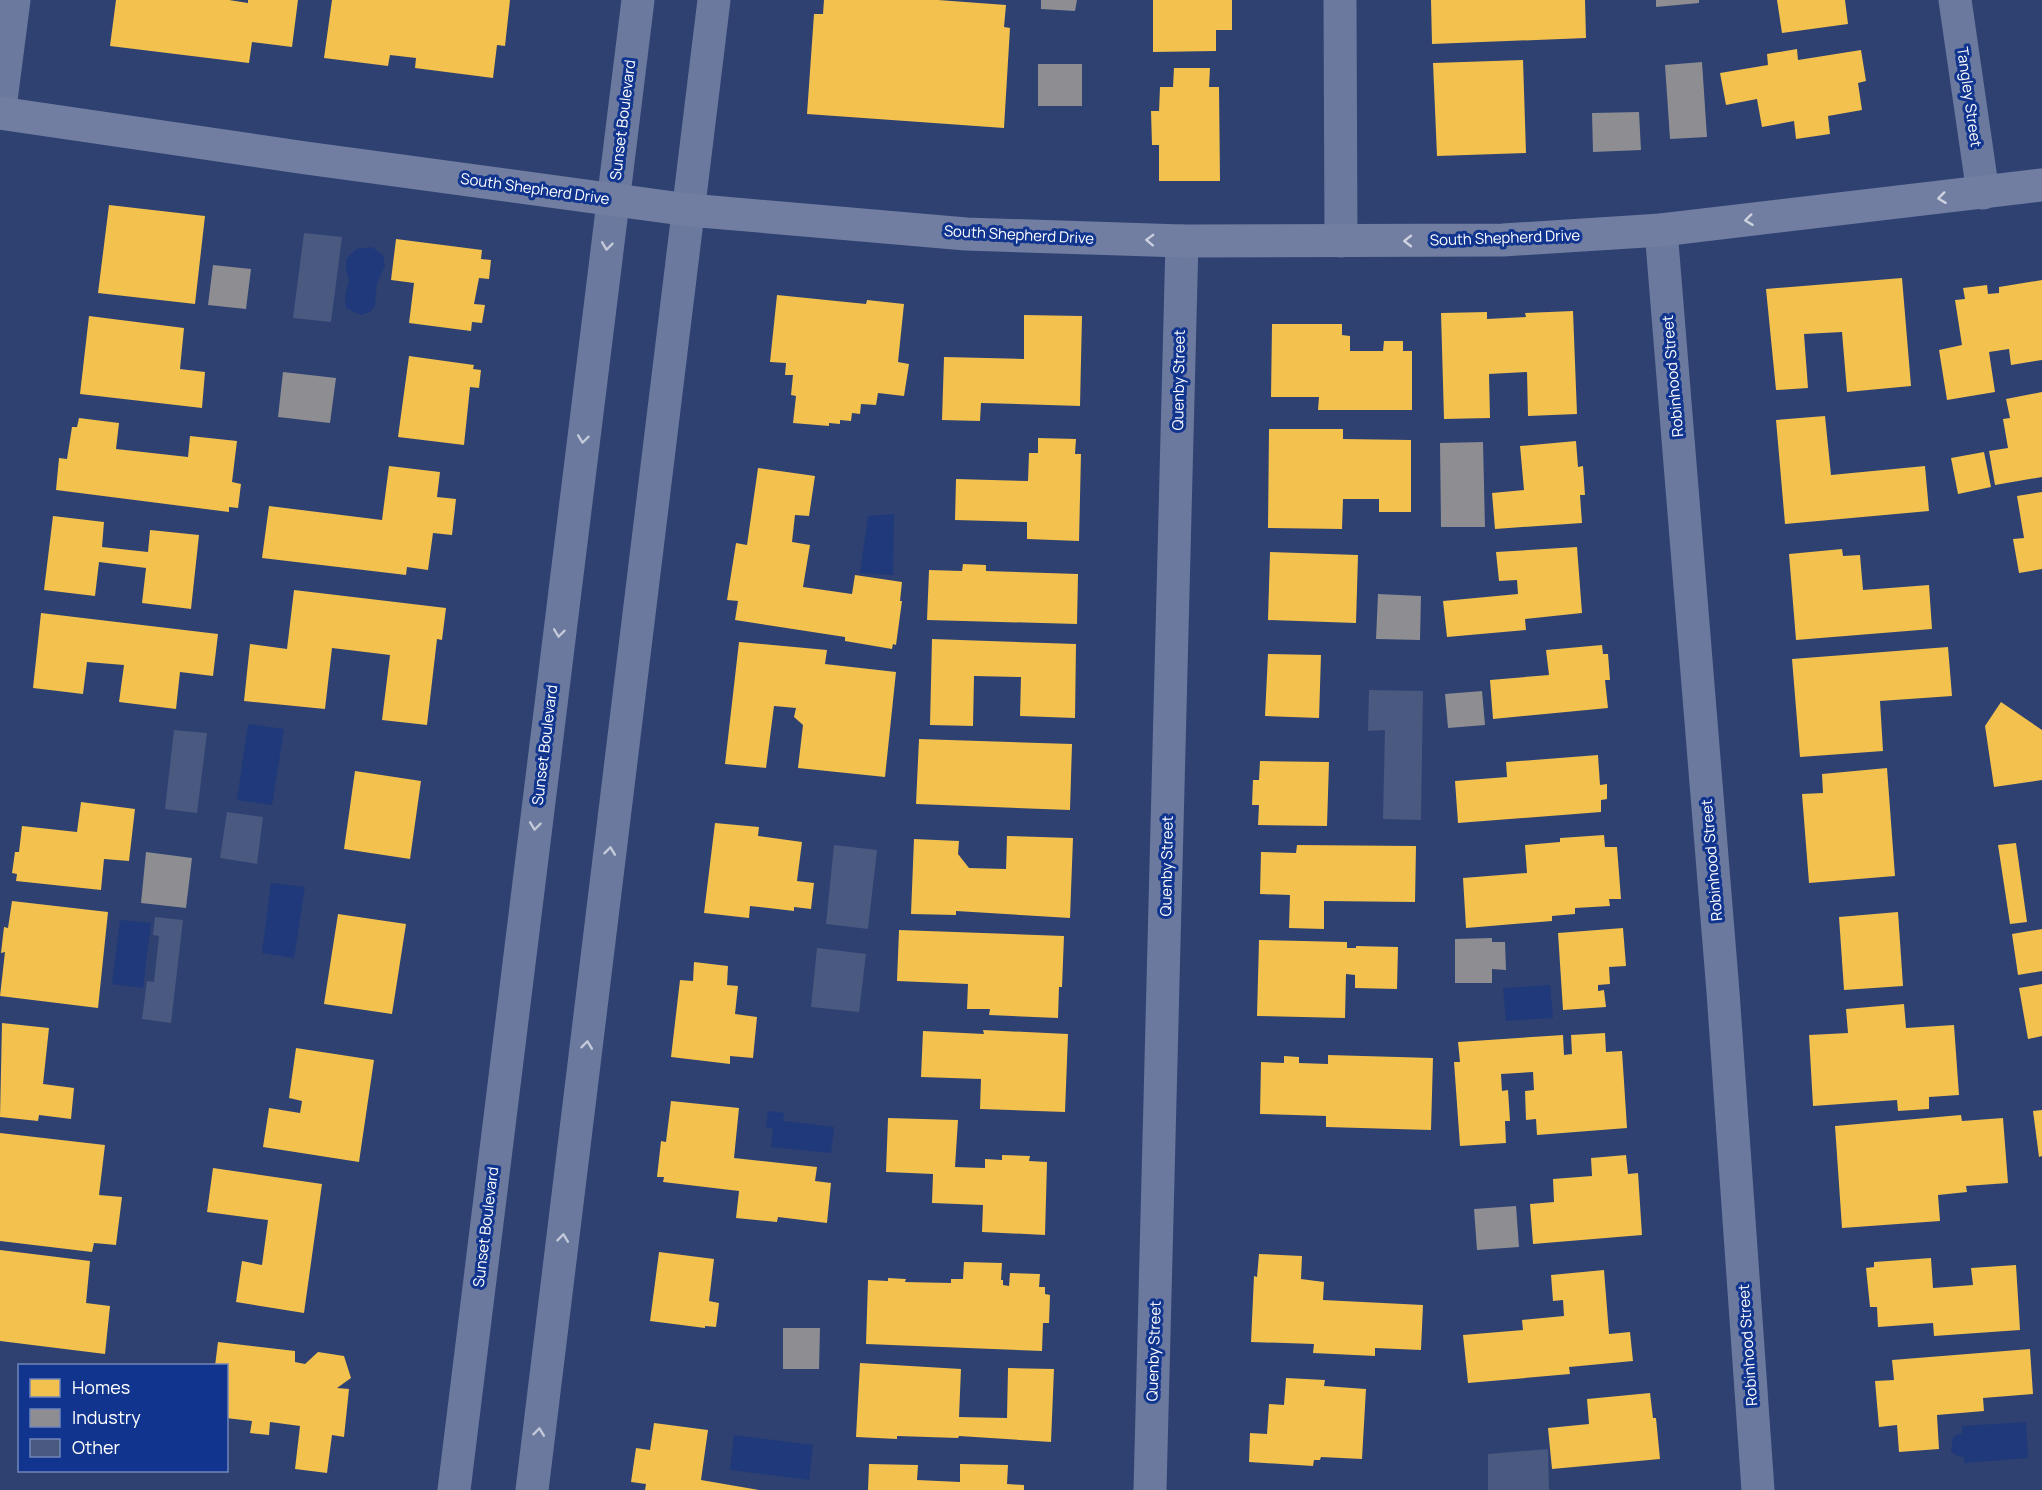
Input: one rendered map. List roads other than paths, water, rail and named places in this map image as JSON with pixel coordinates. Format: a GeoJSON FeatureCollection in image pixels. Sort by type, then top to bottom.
{"type":"FeatureCollection","features":[{"type":"Feature","properties":{"kind":"main road","name":"South Shepherd Drive"},"geometry":{"type":"LineString","coordinates":[[0,113],[689,210],[966,234],[1182,241],[1503,240],[1661,230],[2042,185]]}},
{"type":"Feature","properties":{"kind":"street"},"geometry":{"type":"LineString","coordinates":[[0,108],[14,0]]}},
{"type":"Feature","properties":{"kind":"street","name":"Sunset Boulevard"},"geometry":{"type":"LineString","coordinates":[[453,1490],[638,0]]}},
{"type":"Feature","properties":{"kind":"street"},"geometry":{"type":"LineString","coordinates":[[532,1490],[714,0]]}},
{"type":"Feature","properties":{"kind":"street"},"geometry":{"type":"LineString","coordinates":[[1340,0],[1341,241]]}},
{"type":"Feature","properties":{"kind":"street","name":"Tangley Street"},"geometry":{"type":"LineString","coordinates":[[1955,0],[1983,193]]}},
{"type":"Feature","properties":{"kind":"street","name":"Robinhood Street"},"geometry":{"type":"LineString","coordinates":[[1661,230],[1722,980],[1758,1490]]}},
{"type":"Feature","properties":{"kind":"street","name":"Quenby Street"},"geometry":{"type":"LineString","coordinates":[[1150,1490],[1182,241]]}},
{"type":"Feature","properties":{"kind":"water"},"geometry":{"type":"Polygon","coordinates":[[[372,247],[383,255],[385,266],[377,283],[375,306],[370,312],[361,315],[346,308],[345,297],[349,281],[346,259],[356,249],[372,247]]]}},
{"type":"Feature","properties":{"kind":"water"},"geometry":{"type":"Polygon","coordinates":[[[894,514],[893,575],[860,573],[868,516],[894,514]]]}},
{"type":"Feature","properties":{"kind":"water"},"geometry":{"type":"Polygon","coordinates":[[[248,724],[284,729],[272,805],[237,800],[248,724]]]}},
{"type":"Feature","properties":{"kind":"water"},"geometry":{"type":"Polygon","coordinates":[[[271,883],[305,887],[294,958],[262,953],[271,883]]]}},
{"type":"Feature","properties":{"kind":"water"},"geometry":{"type":"Polygon","coordinates":[[[120,920],[151,923],[143,988],[112,984],[120,920]]]}},
{"type":"Feature","properties":{"kind":"water"},"geometry":{"type":"Polygon","coordinates":[[[1550,985],[1553,1018],[1506,1021],[1503,988],[1550,985]]]}},
{"type":"Feature","properties":{"kind":"water"},"geometry":{"type":"Polygon","coordinates":[[[768,1111],[784,1113],[783,1121],[834,1127],[831,1153],[771,1147],[773,1128],[766,1127],[768,1111]]]}},
{"type":"Feature","properties":{"kind":"water"},"geometry":{"type":"Polygon","coordinates":[[[2026,1422],[2028,1458],[1964,1463],[1964,1457],[1955,1455],[1951,1451],[1953,1437],[1962,1433],[1962,1426],[2026,1422]]]}},
{"type":"Feature","properties":{"kind":"water"},"geometry":{"type":"Polygon","coordinates":[[[734,1435],[813,1445],[809,1480],[730,1470],[734,1435]]]}}]}
